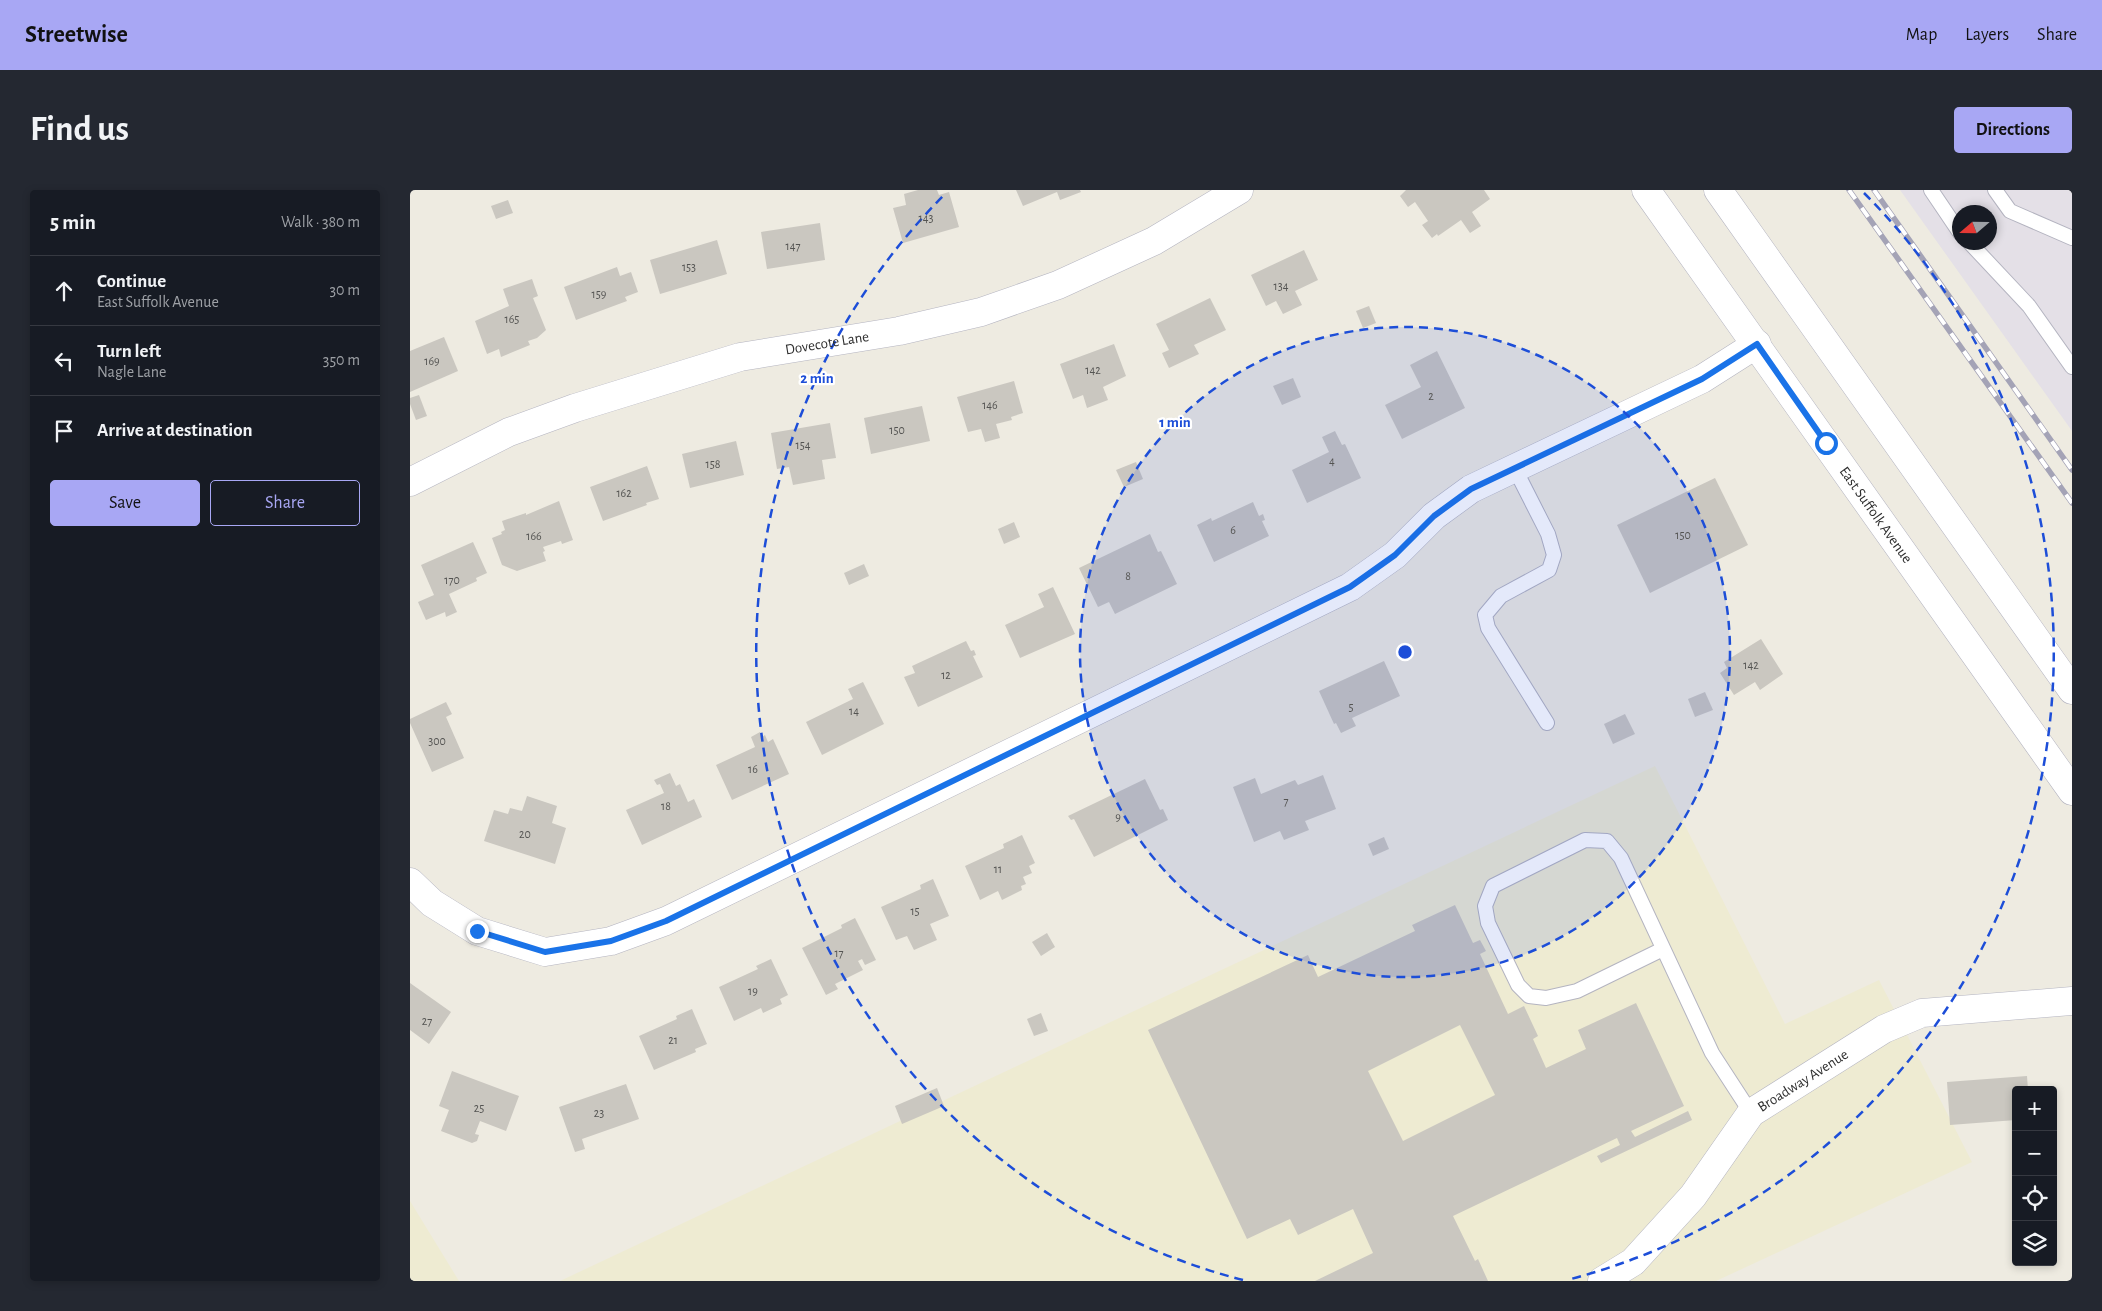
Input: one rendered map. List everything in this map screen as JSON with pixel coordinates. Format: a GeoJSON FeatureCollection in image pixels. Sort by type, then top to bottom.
{"type":"FeatureCollection","features":[{"type":"Feature","properties":{"kind":"street","name":"Dovecote Lane"},"geometry":{"type":"LineString","coordinates":[[410,482],[509,432],[575,408],[740,357],[899,331],[981,312],[1058,285],[1154,241],[1239,190]]}},
{"type":"Feature","properties":{"kind":"street","name":"East Suffolk Avenue"},"geometry":{"type":"LineString","coordinates":[[1646,190],[1757,344],[2072,791]]}},
{"type":"Feature","properties":{"kind":"street"},"geometry":{"type":"LineString","coordinates":[[1718,190],[2072,690]]}},
{"type":"Feature","properties":{"kind":"street"},"geometry":{"type":"LineString","coordinates":[[410,882],[432,904],[477,931],[545,952],[611,941],[666,921],[1350,587],[1395,555],[1434,516],[1471,489],[1702,379],[1757,344]]}},
{"type":"Feature","properties":{"kind":"street","name":"Broadway Avenue"},"geometry":{"type":"LineString","coordinates":[[1602,1281],[1633,1262],[1693,1196],[1751,1113],[1884,1029],[1922,1013],[2072,1001]]}},
{"type":"Feature","properties":{"kind":"lane"},"geometry":{"type":"LineString","coordinates":[[1930,190],[1952,222]]}},
{"type":"Feature","properties":{"kind":"lane"},"geometry":{"type":"LineString","coordinates":[[1995,190],[2010,211],[2072,238]]}},
{"type":"Feature","properties":{"kind":"lane"},"geometry":{"type":"LineString","coordinates":[[1976,250],[2029,306],[2072,367]]}},
{"type":"Feature","properties":{"kind":"lane"},"geometry":{"type":"LineString","coordinates":[[1514,468],[1548,534],[1554,555],[1549,570],[1501,596],[1485,615],[1488,628],[1547,723]]}},
{"type":"Feature","properties":{"kind":"lane"},"geometry":{"type":"LineString","coordinates":[[1664,949],[1577,991],[1546,998],[1528,996],[1518,985],[1488,923],[1485,906],[1493,886],[1585,840],[1606,841],[1621,858],[1664,949],[1712,1053],[1751,1113]]}},
{"type":"Feature","properties":{"kind":"shaded area"},"geometry":{"type":"Polygon","coordinates":[[[1900,190],[2072,190],[2072,431],[1900,190]]]}},
{"type":"Feature","properties":{"kind":"shaded area"},"geometry":{"type":"Polygon","coordinates":[[[1655,766],[1785,1024],[1879,980],[1972,1162],[1716,1281],[560,1281],[1655,766]]]}},
{"type":"Feature","properties":{"kind":"shaded area"},"geometry":{"type":"Polygon","coordinates":[[[410,1201],[459,1281],[410,1281],[410,1201]]]}},
{"type":"Feature","properties":{"kind":"building"},"geometry":{"type":"Polygon","coordinates":[[[918,190],[937,190],[939,195],[949,192],[959,227],[903,243],[893,208],[906,205],[904,194],[918,190]]]}},
{"type":"Feature","properties":{"kind":"building"},"geometry":{"type":"Polygon","coordinates":[[[1016,190],[1080,190],[1081,192],[1060,200],[1057,192],[1023,206],[1016,190]]]}},
{"type":"Feature","properties":{"kind":"building"},"geometry":{"type":"Polygon","coordinates":[[[1406,190],[1484,190],[1490,199],[1472,212],[1481,226],[1470,233],[1461,220],[1432,238],[1422,225],[1428,221],[1415,202],[1408,207],[1400,196],[1406,190]]]}},
{"type":"Feature","properties":{"kind":"building"},"geometry":{"type":"Polygon","coordinates":[[[508,200],[513,213],[496,219],[491,206],[508,200]]]}},
{"type":"Feature","properties":{"kind":"building"},"geometry":{"type":"Polygon","coordinates":[[[820,223],[825,260],[767,269],[761,232],[820,223]]]}},
{"type":"Feature","properties":{"kind":"building"},"geometry":{"type":"Polygon","coordinates":[[[717,240],[727,274],[660,294],[650,260],[717,240]]]}},
{"type":"Feature","properties":{"kind":"building"},"geometry":{"type":"Polygon","coordinates":[[[1304,250],[1318,280],[1295,291],[1302,305],[1283,314],[1276,301],[1266,306],[1251,275],[1304,250]]]}},
{"type":"Feature","properties":{"kind":"building"},"geometry":{"type":"Polygon","coordinates":[[[617,267],[620,276],[631,272],[638,292],[625,297],[627,301],[576,320],[564,287],[617,267]]]}},
{"type":"Feature","properties":{"kind":"building"},"geometry":{"type":"Polygon","coordinates":[[[532,279],[538,296],[533,298],[546,330],[537,338],[528,341],[530,345],[501,357],[499,349],[487,354],[475,321],[509,306],[503,289],[532,279]]]}},
{"type":"Feature","properties":{"kind":"building"},"geometry":{"type":"Polygon","coordinates":[[[1210,298],[1226,330],[1194,345],[1199,354],[1169,368],[1162,353],[1169,350],[1156,324],[1210,298]]]}},
{"type":"Feature","properties":{"kind":"building"},"geometry":{"type":"Polygon","coordinates":[[[1369,306],[1376,323],[1363,328],[1356,311],[1369,306]]]}},
{"type":"Feature","properties":{"kind":"building"},"geometry":{"type":"Polygon","coordinates":[[[444,337],[458,371],[410,392],[410,351],[444,337]]]}},
{"type":"Feature","properties":{"kind":"building"},"geometry":{"type":"Polygon","coordinates":[[[1114,344],[1126,376],[1103,387],[1108,400],[1087,408],[1083,395],[1073,399],[1060,364],[1114,344]]]}},
{"type":"Feature","properties":{"kind":"building"},"geometry":{"type":"Polygon","coordinates":[[[1437,351],[1465,408],[1402,439],[1385,405],[1421,387],[1410,365],[1437,351]]]}},
{"type":"Feature","properties":{"kind":"building"},"geometry":{"type":"Polygon","coordinates":[[[1293,378],[1301,397],[1282,405],[1273,386],[1293,378]]]}},
{"type":"Feature","properties":{"kind":"building"},"geometry":{"type":"Polygon","coordinates":[[[1014,381],[1023,413],[1011,417],[1012,420],[996,424],[1000,438],[985,442],[981,429],[968,432],[957,397],[1014,381]]]}},
{"type":"Feature","properties":{"kind":"building"},"geometry":{"type":"Polygon","coordinates":[[[419,395],[427,416],[416,420],[410,404],[410,398],[419,395]]]}},
{"type":"Feature","properties":{"kind":"building"},"geometry":{"type":"Polygon","coordinates":[[[922,406],[930,441],[871,454],[864,418],[922,406]]]}},
{"type":"Feature","properties":{"kind":"building"},"geometry":{"type":"Polygon","coordinates":[[[830,423],[836,458],[822,460],[825,479],[793,485],[789,467],[777,469],[771,433],[830,423]]]}},
{"type":"Feature","properties":{"kind":"building"},"geometry":{"type":"Polygon","coordinates":[[[1335,431],[1342,445],[1345,444],[1361,478],[1307,503],[1292,470],[1329,452],[1322,437],[1335,431]]]}},
{"type":"Feature","properties":{"kind":"building"},"geometry":{"type":"Polygon","coordinates":[[[736,441],[744,475],[690,488],[682,454],[736,441]]]}},
{"type":"Feature","properties":{"kind":"building"},"geometry":{"type":"Polygon","coordinates":[[[1136,462],[1143,479],[1124,487],[1116,470],[1136,462]]]}},
{"type":"Feature","properties":{"kind":"building"},"geometry":{"type":"Polygon","coordinates":[[[647,466],[659,499],[603,521],[590,487],[647,466]]]}},
{"type":"Feature","properties":{"kind":"building"},"geometry":{"type":"Polygon","coordinates":[[[1715,478],[1748,545],[1650,593],[1617,525],[1715,478]]]}},
{"type":"Feature","properties":{"kind":"building"},"geometry":{"type":"Polygon","coordinates":[[[559,501],[573,540],[562,544],[561,541],[543,547],[546,561],[517,571],[502,565],[492,538],[502,534],[501,532],[505,530],[502,521],[526,513],[526,515],[559,501]]]}},
{"type":"Feature","properties":{"kind":"building"},"geometry":{"type":"Polygon","coordinates":[[[1253,502],[1259,516],[1263,514],[1265,520],[1262,521],[1269,536],[1214,562],[1197,525],[1211,518],[1212,521],[1253,502]]]}},
{"type":"Feature","properties":{"kind":"building"},"geometry":{"type":"Polygon","coordinates":[[[1014,522],[1020,537],[1004,544],[998,529],[1014,522]]]}},
{"type":"Feature","properties":{"kind":"building"},"geometry":{"type":"Polygon","coordinates":[[[1150,534],[1158,552],[1161,551],[1177,584],[1115,614],[1109,602],[1098,607],[1079,568],[1150,534]]]}},
{"type":"Feature","properties":{"kind":"building"},"geometry":{"type":"Polygon","coordinates":[[[473,542],[487,573],[476,578],[477,581],[449,594],[457,612],[446,617],[445,612],[426,620],[418,602],[434,595],[421,565],[473,542]]]}},
{"type":"Feature","properties":{"kind":"building"},"geometry":{"type":"Polygon","coordinates":[[[864,564],[869,576],[849,585],[844,573],[864,564]]]}},
{"type":"Feature","properties":{"kind":"building"},"geometry":{"type":"Polygon","coordinates":[[[1053,587],[1075,634],[1020,658],[1005,625],[1044,607],[1038,594],[1053,587]]]}},
{"type":"Feature","properties":{"kind":"building"},"geometry":{"type":"Polygon","coordinates":[[[1761,639],[1783,674],[1760,690],[1755,682],[1734,695],[1720,673],[1727,668],[1724,662],[1761,639]]]}},
{"type":"Feature","properties":{"kind":"building"},"geometry":{"type":"Polygon","coordinates":[[[966,641],[971,651],[974,650],[976,655],[973,656],[983,677],[918,707],[904,677],[915,673],[912,666],[966,641]]]}},
{"type":"Feature","properties":{"kind":"building"},"geometry":{"type":"Polygon","coordinates":[[[1384,661],[1400,696],[1352,718],[1356,726],[1341,733],[1336,723],[1334,724],[1319,691],[1384,661]]]}},
{"type":"Feature","properties":{"kind":"building"},"geometry":{"type":"Polygon","coordinates":[[[863,682],[884,724],[822,755],[806,722],[853,699],[848,689],[863,682]]]}},
{"type":"Feature","properties":{"kind":"building"},"geometry":{"type":"Polygon","coordinates":[[[1705,692],[1713,710],[1695,717],[1688,699],[1705,692]]]}},
{"type":"Feature","properties":{"kind":"building"},"geometry":{"type":"Polygon","coordinates":[[[446,702],[452,714],[446,717],[464,758],[432,772],[410,723],[410,719],[446,702]]]}},
{"type":"Feature","properties":{"kind":"building"},"geometry":{"type":"Polygon","coordinates":[[[1625,714],[1635,734],[1613,744],[1604,724],[1625,714]]]}},
{"type":"Feature","properties":{"kind":"building"},"geometry":{"type":"Polygon","coordinates":[[[760,732],[762,737],[765,735],[768,742],[773,739],[789,774],[732,800],[716,765],[755,747],[751,737],[760,732]]]}},
{"type":"Feature","properties":{"kind":"building"},"geometry":{"type":"Polygon","coordinates":[[[670,773],[676,786],[680,784],[688,802],[694,799],[702,817],[642,845],[626,810],[664,793],[660,784],[657,785],[654,780],[670,773]]]}},
{"type":"Feature","properties":{"kind":"building"},"geometry":{"type":"Polygon","coordinates":[[[1323,775],[1336,809],[1305,821],[1309,830],[1284,840],[1280,831],[1254,842],[1233,787],[1255,778],[1261,794],[1295,780],[1298,785],[1323,775]]]}},
{"type":"Feature","properties":{"kind":"building"},"geometry":{"type":"Polygon","coordinates":[[[1145,779],[1160,810],[1163,809],[1168,820],[1094,857],[1074,819],[1071,820],[1068,816],[1145,779]]]}},
{"type":"Feature","properties":{"kind":"building"},"geometry":{"type":"Polygon","coordinates":[[[527,796],[557,806],[552,823],[566,828],[555,864],[484,841],[494,810],[508,814],[510,808],[522,811],[527,796]]]}},
{"type":"Feature","properties":{"kind":"building"},"geometry":{"type":"Polygon","coordinates":[[[1022,835],[1035,863],[1029,866],[1032,873],[1023,877],[1026,884],[1021,886],[1022,890],[1002,900],[998,891],[980,900],[965,866],[1004,848],[1003,844],[1022,835]]]}},
{"type":"Feature","properties":{"kind":"building"},"geometry":{"type":"Polygon","coordinates":[[[1384,837],[1389,849],[1373,856],[1368,844],[1384,837]]]}},
{"type":"Feature","properties":{"kind":"building"},"geometry":{"type":"Polygon","coordinates":[[[933,879],[949,916],[930,924],[937,940],[914,950],[907,936],[896,940],[881,907],[921,889],[920,885],[933,879]]]}},
{"type":"Feature","properties":{"kind":"building"},"geometry":{"type":"Polygon","coordinates":[[[1455,905],[1473,943],[1480,940],[1486,951],[1480,954],[1508,1014],[1524,1006],[1538,1036],[1533,1039],[1546,1068],[1586,1049],[1578,1030],[1636,1003],[1684,1106],[1631,1131],[1635,1137],[1688,1111],[1692,1120],[1601,1163],[1597,1156],[1620,1145],[1617,1138],[1453,1216],[1475,1261],[1478,1259],[1488,1281],[1315,1281],[1373,1253],[1353,1209],[1298,1235],[1290,1219],[1247,1239],[1148,1030],[1308,955],[1318,977],[1415,931],[1412,925],[1455,905]],[[1460,1025],[1368,1071],[1403,1141],[1495,1095],[1460,1025]]]}},
{"type":"Feature","properties":{"kind":"building"},"geometry":{"type":"Polygon","coordinates":[[[855,918],[876,960],[865,965],[862,959],[858,961],[863,970],[835,984],[838,989],[826,995],[802,948],[842,928],[841,925],[855,918]]]}},
{"type":"Feature","properties":{"kind":"building"},"geometry":{"type":"Polygon","coordinates":[[[1047,933],[1055,947],[1041,956],[1032,942],[1047,933]]]}},
{"type":"Feature","properties":{"kind":"building"},"geometry":{"type":"Polygon","coordinates":[[[771,959],[788,995],[780,999],[782,1004],[763,1013],[761,1008],[734,1021],[719,987],[758,969],[756,966],[771,959]]]}},
{"type":"Feature","properties":{"kind":"building"},"geometry":{"type":"Polygon","coordinates":[[[410,983],[451,1012],[429,1044],[410,1030],[410,983]]]}},
{"type":"Feature","properties":{"kind":"building"},"geometry":{"type":"Polygon","coordinates":[[[692,1009],[707,1044],[695,1049],[696,1052],[654,1070],[639,1036],[677,1019],[676,1016],[692,1009]]]}},
{"type":"Feature","properties":{"kind":"building"},"geometry":{"type":"Polygon","coordinates":[[[1041,1013],[1048,1031],[1034,1036],[1027,1019],[1041,1013]]]}},
{"type":"Feature","properties":{"kind":"building"},"geometry":{"type":"Polygon","coordinates":[[[452,1071],[519,1096],[506,1131],[480,1121],[475,1134],[479,1135],[477,1141],[472,1143],[441,1131],[449,1110],[439,1106],[452,1071]]]}},
{"type":"Feature","properties":{"kind":"building"},"geometry":{"type":"Polygon","coordinates":[[[2027,1076],[2028,1086],[2012,1086],[2012,1120],[1950,1125],[1947,1082],[2027,1076]]]}},
{"type":"Feature","properties":{"kind":"building"},"geometry":{"type":"Polygon","coordinates":[[[626,1084],[639,1119],[582,1139],[585,1149],[575,1152],[559,1107],[626,1084]]]}},
{"type":"Feature","properties":{"kind":"building"},"geometry":{"type":"Polygon","coordinates":[[[937,1088],[944,1106],[902,1124],[895,1106],[937,1088]]]}},
{"type":"Feature","properties":{"kind":"railway"},"geometry":{"type":"LineString","coordinates":[[1849,190],[2072,503]]}},
{"type":"Feature","properties":{"kind":"railway"},"geometry":{"type":"LineString","coordinates":[[1874,190],[2072,470]]}},
{"type":"Feature","properties":{"kind":"route"},"geometry":{"type":"LineString","coordinates":[[477,931],[545,952],[611,941],[666,921],[1350,587],[1395,555],[1434,516],[1471,489],[1702,379],[1757,344],[1826,443]]}}]}
